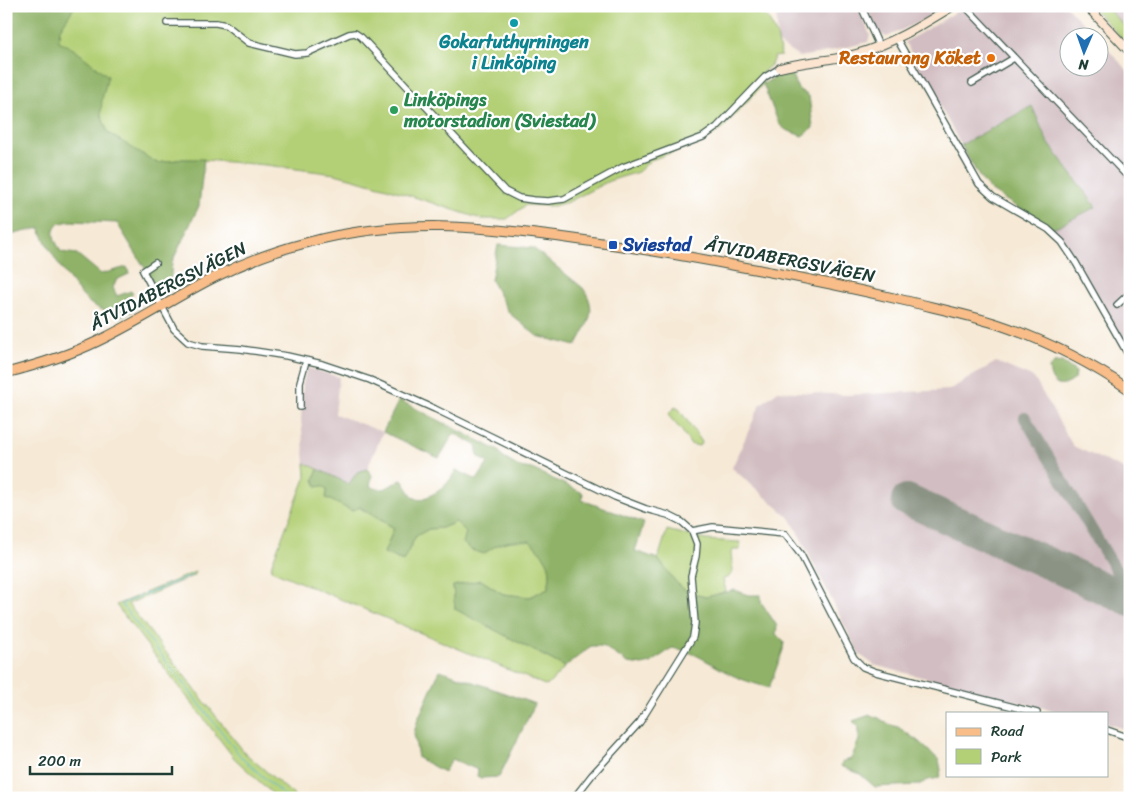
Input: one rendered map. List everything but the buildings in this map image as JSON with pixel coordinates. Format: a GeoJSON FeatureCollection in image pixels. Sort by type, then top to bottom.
{"type":"FeatureCollection","features":[{"type":"Feature","properties":{"kind":"main road","name":"ÅTVIDABERGSVÄGEN"},"geometry":{"type":"LineString","coordinates":[[6,373],[81,349],[118,331],[212,272],[275,246],[311,235],[355,227],[395,222],[436,221],[476,223],[605,239],[687,252],[832,280],[933,303],[996,319],[1046,338],[1082,355],[1130,384]]}},
{"type":"Feature","properties":{"kind":"main road","name":"ÅTVIDABERGSVÄGEN"},"geometry":{"type":"LineString","coordinates":[[6,368],[47,356],[86,340],[242,264],[312,241],[355,232],[436,225],[476,227],[613,245],[716,262],[832,284],[972,317],[1009,328],[1058,348],[1092,366],[1130,390]]}},
{"type":"Feature","properties":{"kind":"street"},"geometry":{"type":"LineString","coordinates":[[861,6],[879,46]]}},
{"type":"Feature","properties":{"kind":"street"},"geometry":{"type":"LineString","coordinates":[[167,23],[216,23],[226,25],[249,43],[295,54],[307,53],[348,34],[355,33],[361,36],[505,191],[518,198],[548,201],[564,199],[623,167],[710,133],[754,87],[765,77],[780,68],[837,58],[879,46],[896,39],[953,6]]}},
{"type":"Feature","properties":{"kind":"street"},"geometry":{"type":"LineString","coordinates":[[965,6],[1130,180]]}},
{"type":"Feature","properties":{"kind":"street"},"geometry":{"type":"LineString","coordinates":[[1087,6],[1130,52]]}},
{"type":"Feature","properties":{"kind":"street"},"geometry":{"type":"LineString","coordinates":[[896,39],[979,184],[993,197],[1048,229],[1062,242],[1076,262],[1130,358]]}},
{"type":"Feature","properties":{"kind":"street"},"geometry":{"type":"LineString","coordinates":[[972,83],[1014,58]]}},
{"type":"Feature","properties":{"kind":"street"},"geometry":{"type":"LineString","coordinates":[[155,263],[143,271],[178,334],[194,344],[263,352],[306,361],[347,372],[387,386],[615,497],[675,518],[688,526],[692,531],[696,540],[697,551],[691,576],[695,623],[693,637],[640,722],[574,798]]}},
{"type":"Feature","properties":{"kind":"street"},"geometry":{"type":"LineString","coordinates":[[1117,305],[1130,292]]}},
{"type":"Feature","properties":{"kind":"street"},"geometry":{"type":"LineString","coordinates":[[300,407],[300,382],[306,361]]}},
{"type":"Feature","properties":{"kind":"street"},"geometry":{"type":"LineString","coordinates":[[692,531],[719,527],[786,534],[801,555],[854,658],[863,667],[876,672],[1033,712]]}},
{"type":"Feature","properties":{"kind":"street"},"geometry":{"type":"LineString","coordinates":[[1108,730],[1130,738]]}},
{"type":"Feature","properties":{"kind":"shaded area"},"geometry":{"type":"Polygon","coordinates":[[[776,6],[857,6],[870,35],[868,42],[799,57],[778,43],[776,6]]]}},
{"type":"Feature","properties":{"kind":"shaded area"},"geometry":{"type":"Polygon","coordinates":[[[866,6],[943,6],[924,19],[887,37],[878,33],[866,6]]]}},
{"type":"Feature","properties":{"kind":"shaded area"},"geometry":{"type":"Polygon","coordinates":[[[966,6],[1066,6],[1087,28],[1058,28],[1058,78],[1108,78],[1108,50],[1130,73],[1130,342],[1125,346],[1065,241],[1052,229],[1096,207],[1047,141],[1032,106],[961,145],[905,42],[966,6]]]}},
{"type":"Feature","properties":{"kind":"shaded area"},"geometry":{"type":"Polygon","coordinates":[[[1105,6],[1130,6],[1130,32],[1105,6]]]}},
{"type":"Feature","properties":{"kind":"shaded area"},"geometry":{"type":"Polygon","coordinates":[[[996,362],[1034,378],[1073,446],[1130,472],[1130,730],[1108,724],[1108,712],[1059,712],[874,665],[859,654],[791,519],[732,468],[760,405],[778,391],[847,395],[949,390],[996,362]]]}},
{"type":"Feature","properties":{"kind":"shaded area"},"geometry":{"type":"Polygon","coordinates":[[[307,368],[339,377],[335,414],[383,432],[367,469],[357,472],[350,484],[305,463],[301,420],[303,383],[307,368]]]}},
{"type":"Feature","properties":{"kind":"green space"},"geometry":{"type":"Polygon","coordinates":[[[6,6],[75,6],[60,29],[59,41],[75,50],[108,76],[102,99],[101,114],[108,133],[157,163],[183,159],[204,159],[199,206],[172,262],[170,287],[157,293],[151,278],[117,223],[70,221],[57,224],[54,238],[61,252],[77,254],[101,274],[127,267],[129,274],[116,280],[113,288],[117,296],[131,291],[133,294],[126,298],[127,303],[135,310],[120,317],[94,306],[77,290],[54,257],[40,228],[6,236],[6,6]]]}},
{"type":"Feature","properties":{"kind":"green space","name":"Linköpings motorstadion (Sviestad)"},"geometry":{"type":"Polygon","coordinates":[[[23,6],[751,6],[768,18],[777,36],[781,56],[774,57],[771,65],[762,73],[763,84],[721,130],[701,142],[651,160],[638,172],[609,181],[568,202],[553,206],[526,205],[507,219],[481,219],[387,188],[335,174],[266,165],[204,160],[183,159],[157,163],[51,116],[23,6]]]}},
{"type":"Feature","properties":{"kind":"green space"},"geometry":{"type":"Polygon","coordinates":[[[1091,6],[1105,6],[1130,32],[1130,47],[1091,6]]]}},
{"type":"Feature","properties":{"kind":"green space"},"geometry":{"type":"Polygon","coordinates":[[[790,71],[798,89],[809,96],[813,128],[802,136],[786,130],[779,124],[763,84],[790,71]]]}},
{"type":"Feature","properties":{"kind":"green space"},"geometry":{"type":"Polygon","coordinates":[[[1032,106],[1047,141],[1096,207],[1052,229],[990,190],[980,178],[961,145],[1032,106]]]}},
{"type":"Feature","properties":{"kind":"green space"},"geometry":{"type":"Polygon","coordinates":[[[498,245],[533,248],[583,288],[588,296],[591,311],[590,318],[576,346],[537,336],[509,313],[491,280],[498,245]]]}},
{"type":"Feature","properties":{"kind":"green space"},"geometry":{"type":"Polygon","coordinates":[[[1062,362],[1076,372],[1075,379],[1065,385],[1058,385],[1052,380],[1049,369],[1054,363],[1062,362]]]}},
{"type":"Feature","properties":{"kind":"green space"},"geometry":{"type":"Polygon","coordinates":[[[399,400],[499,451],[502,457],[519,467],[532,469],[583,493],[582,500],[644,523],[635,551],[658,559],[676,582],[687,592],[706,597],[735,590],[748,595],[761,595],[761,602],[777,626],[776,634],[784,642],[783,650],[769,688],[737,677],[688,652],[672,648],[651,663],[642,665],[628,663],[603,646],[591,646],[565,667],[455,609],[453,586],[481,580],[503,594],[530,597],[548,588],[550,573],[547,562],[530,541],[506,542],[495,546],[484,554],[471,550],[463,543],[466,532],[456,522],[442,528],[429,529],[416,536],[403,561],[384,553],[394,528],[360,507],[352,511],[326,498],[327,489],[322,486],[317,487],[314,480],[318,469],[349,484],[357,472],[367,469],[372,475],[370,486],[383,489],[402,480],[413,497],[420,500],[441,489],[456,470],[477,480],[488,463],[478,456],[476,445],[454,433],[439,458],[383,432],[399,400]]]}},
{"type":"Feature","properties":{"kind":"green space"},"geometry":{"type":"Polygon","coordinates":[[[675,407],[679,409],[702,442],[699,446],[690,444],[668,415],[675,407]]]}},
{"type":"Feature","properties":{"kind":"green space"},"geometry":{"type":"Polygon","coordinates":[[[305,463],[318,469],[314,480],[322,486],[394,528],[384,553],[403,561],[416,536],[429,529],[442,528],[456,522],[467,532],[496,544],[515,540],[530,541],[544,557],[549,567],[550,580],[548,588],[530,597],[503,594],[481,580],[453,586],[455,609],[565,667],[547,686],[271,570],[272,563],[306,476],[305,463]]]}},
{"type":"Feature","properties":{"kind":"green space"},"geometry":{"type":"Polygon","coordinates":[[[667,530],[706,540],[740,542],[740,550],[733,550],[731,553],[733,571],[728,578],[723,579],[726,591],[707,597],[698,596],[684,590],[672,578],[658,559],[667,530]]]}},
{"type":"Feature","properties":{"kind":"green space"},"geometry":{"type":"Polygon","coordinates":[[[195,572],[195,575],[128,604],[245,753],[297,798],[277,798],[234,758],[116,605],[195,572]]]}},
{"type":"Feature","properties":{"kind":"green space"},"geometry":{"type":"Polygon","coordinates":[[[440,670],[535,704],[499,777],[481,778],[477,776],[478,770],[452,759],[444,772],[418,758],[414,733],[418,719],[440,670]]]}},
{"type":"Feature","properties":{"kind":"green space"},"geometry":{"type":"Polygon","coordinates":[[[870,715],[898,727],[918,741],[939,760],[941,770],[939,778],[928,780],[918,785],[875,787],[860,774],[841,766],[842,762],[851,759],[859,740],[859,728],[853,721],[870,715]]]}},
{"type":"Feature","properties":{"kind":"waterway"},"geometry":{"type":"LineString","coordinates":[[193,575],[121,604],[242,758],[287,798]]}},
{"type":"Feature","properties":{"kind":"taxiway"},"geometry":{"type":"LineString","coordinates":[[1025,418],[1130,594]]}},
{"type":"Feature","properties":{"kind":"runway"},"geometry":{"type":"LineString","coordinates":[[907,500],[1130,600]]}},
{"type":"Feature","properties":{"kind":"place","name":"Gokartuthyrningen i Linköping"},"geometry":{"type":"Point","coordinates":[514,23]}},
{"type":"Feature","properties":{"kind":"place","name":"Restaurang Köket"},"geometry":{"type":"Point","coordinates":[991,58]}},
{"type":"Feature","properties":{"kind":"place","name":"Linköpings motorstadion (Sviestad)"},"geometry":{"type":"Point","coordinates":[394,110]}},
{"type":"Feature","properties":{"kind":"place","name":"Sviestad"},"geometry":{"type":"Point","coordinates":[613,245]}}]}
